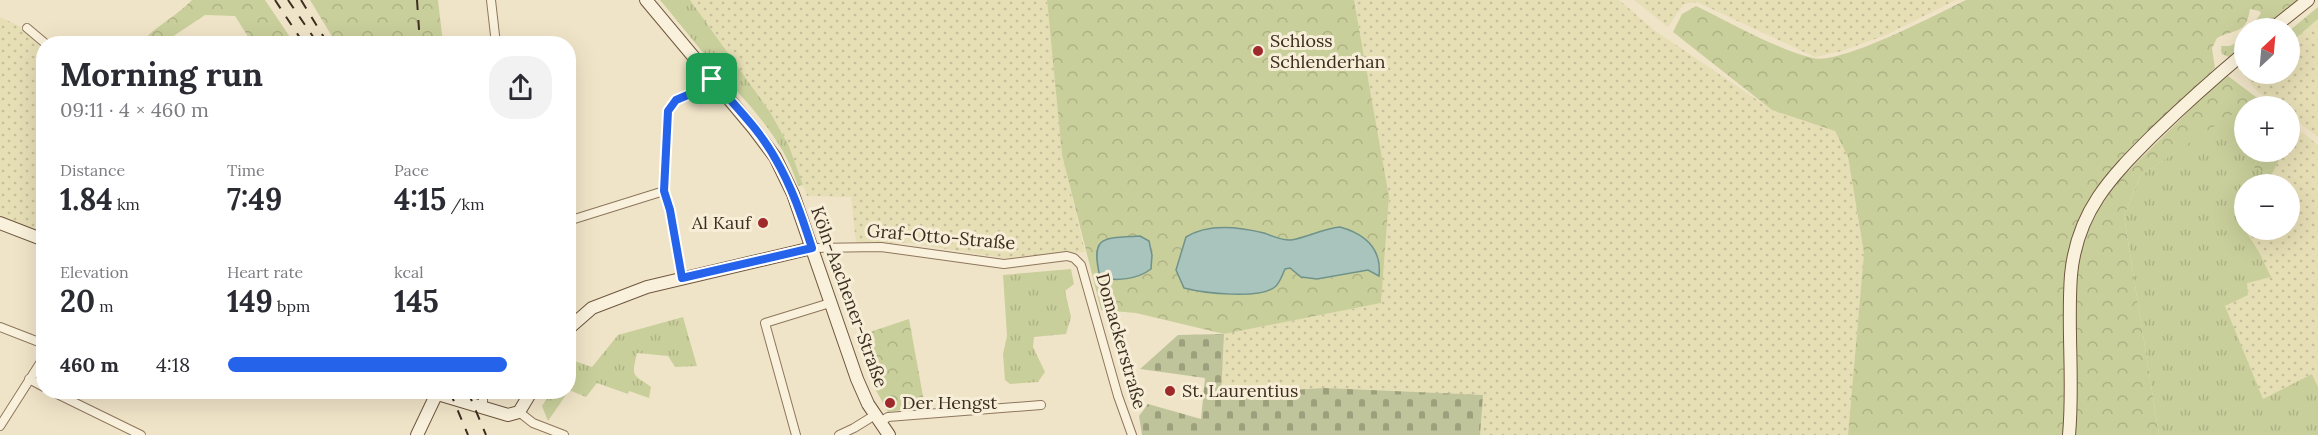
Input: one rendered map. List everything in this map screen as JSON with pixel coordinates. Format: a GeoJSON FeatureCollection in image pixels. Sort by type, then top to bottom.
{"type":"FeatureCollection","features":[{"type":"Feature","properties":{"kind":"main road","name":"Köln-Aachener-Straße"},"geometry":{"type":"LineString","coordinates":[[646,0],[754,129],[774,157],[794,194],[857,379],[878,419],[890,435]]}},
{"type":"Feature","properties":{"kind":"main road"},"geometry":{"type":"LineString","coordinates":[[2286,18],[2308,0]]}},
{"type":"Feature","properties":{"kind":"main road"},"geometry":{"type":"LineString","coordinates":[[2069,435],[2071,274],[2077,242],[2086,216],[2103,188],[2127,161],[2177,111],[2234,62]]}},
{"type":"Feature","properties":{"kind":"main road"},"geometry":{"type":"LineString","coordinates":[[0,223],[36,237]]}},
{"type":"Feature","properties":{"kind":"main road","name":"Graf-Otto-Straße"},"geometry":{"type":"LineString","coordinates":[[576,322],[592,308],[646,287],[812,248]]}},
{"type":"Feature","properties":{"kind":"main road"},"geometry":{"type":"LineString","coordinates":[[417,435],[431,399]]}},
{"type":"Feature","properties":{"kind":"main road"},"geometry":{"type":"LineString","coordinates":[[457,399],[508,415],[519,412],[527,399]]}},
{"type":"Feature","properties":{"kind":"street"},"geometry":{"type":"LineString","coordinates":[[490,0],[495,36]]}},
{"type":"Feature","properties":{"kind":"street"},"geometry":{"type":"LineString","coordinates":[[27,27],[37,36]]}},
{"type":"Feature","properties":{"kind":"street"},"geometry":{"type":"LineString","coordinates":[[682,278],[670,210],[664,191],[668,111],[676,100],[697,91],[712,79]]}},
{"type":"Feature","properties":{"kind":"street"},"geometry":{"type":"LineString","coordinates":[[576,218],[664,191]]}},
{"type":"Feature","properties":{"kind":"street","name":"Graf-Otto-Straße"},"geometry":{"type":"LineString","coordinates":[[812,248],[881,247],[1004,264],[1067,256],[1074,258]]}},
{"type":"Feature","properties":{"kind":"street","name":"Domackerstraße"},"geometry":{"type":"LineString","coordinates":[[1074,258],[1081,265],[1118,396],[1132,435]]}},
{"type":"Feature","properties":{"kind":"street"},"geometry":{"type":"LineString","coordinates":[[796,435],[765,323],[830,303]]}},
{"type":"Feature","properties":{"kind":"street"},"geometry":{"type":"LineString","coordinates":[[0,327],[36,341]]}},
{"type":"Feature","properties":{"kind":"street"},"geometry":{"type":"LineString","coordinates":[[0,426],[36,369]]}},
{"type":"Feature","properties":{"kind":"street"},"geometry":{"type":"LineString","coordinates":[[29,380],[36,383]]}},
{"type":"Feature","properties":{"kind":"street"},"geometry":{"type":"LineString","coordinates":[[67,399],[141,435]]}},
{"type":"Feature","properties":{"kind":"street"},"geometry":{"type":"LineString","coordinates":[[483,399],[483,407]]}},
{"type":"Feature","properties":{"kind":"street"},"geometry":{"type":"LineString","coordinates":[[839,435],[856,432],[878,419],[888,417],[1041,405]]}},
{"type":"Feature","properties":{"kind":"street"},"geometry":{"type":"LineString","coordinates":[[519,412],[533,423],[564,435]]}},
{"type":"Feature","properties":{"kind":"shaded area"},"geometry":{"type":"Polygon","coordinates":[[[690,0],[1047,0],[1062,155],[1085,252],[1003,258],[910,243],[856,242],[851,197],[807,196],[789,146],[770,112],[690,0]]]}},
{"type":"Feature","properties":{"kind":"shaded area"},"geometry":{"type":"Polygon","coordinates":[[[1354,0],[1619,0],[1654,30],[1772,110],[1835,131],[1848,157],[1864,253],[1848,435],[1480,435],[1482,395],[1220,394],[1224,334],[1381,303],[1389,197],[1354,0]]]}},
{"type":"Feature","properties":{"kind":"shaded area"},"geometry":{"type":"Polygon","coordinates":[[[1634,0],[1956,0],[1886,35],[1842,51],[1815,57],[1697,2],[1684,4],[1668,27],[1634,0]]]}},
{"type":"Feature","properties":{"kind":"shaded area"},"geometry":{"type":"Polygon","coordinates":[[[0,17],[25,29],[36,38],[36,226],[34,232],[0,218],[0,17]]]}},
{"type":"Feature","properties":{"kind":"shaded area"},"geometry":{"type":"Polygon","coordinates":[[[2318,19],[2318,137],[2300,123],[2300,96],[2264,96],[2251,84],[2300,84],[2300,35],[2318,19]]]}},
{"type":"Feature","properties":{"kind":"shaded area"},"geometry":{"type":"Polygon","coordinates":[[[2300,131],[2318,145],[2318,387],[2312,374],[2263,399],[2224,306],[2248,295],[2246,283],[2270,277],[2251,240],[2300,240],[2300,174],[2272,174],[2278,162],[2300,162],[2300,131]]]}},
{"type":"Feature","properties":{"kind":"green space"},"geometry":{"type":"Polygon","coordinates":[[[192,0],[265,0],[289,36],[248,36],[235,16],[205,15],[174,36],[148,36],[192,0]]]}},
{"type":"Feature","properties":{"kind":"green space"},"geometry":{"type":"Polygon","coordinates":[[[310,0],[438,0],[442,36],[332,36],[310,0]]]}},
{"type":"Feature","properties":{"kind":"green space"},"geometry":{"type":"Polygon","coordinates":[[[660,0],[690,0],[770,112],[789,146],[803,185],[798,186],[783,151],[761,119],[660,0]]]}},
{"type":"Feature","properties":{"kind":"green space"},"geometry":{"type":"Polygon","coordinates":[[[1047,0],[1354,0],[1389,197],[1381,303],[1224,334],[1136,313],[1101,310],[1062,155],[1047,0]]]}},
{"type":"Feature","properties":{"kind":"green space"},"geometry":{"type":"Polygon","coordinates":[[[1966,0],[2304,0],[2279,18],[2258,18],[2261,13],[2250,9],[2248,18],[2234,18],[2234,32],[2217,38],[2212,48],[2215,68],[2113,167],[2120,179],[2209,91],[2228,76],[2234,80],[2234,84],[2239,84],[2255,96],[2234,96],[2234,113],[2141,175],[2124,216],[2159,435],[1848,435],[1864,253],[1848,157],[1835,131],[1772,110],[1673,32],[1682,14],[1696,6],[1799,54],[1813,58],[1826,58],[1845,54],[1966,0]]]}},
{"type":"Feature","properties":{"kind":"green space"},"geometry":{"type":"Polygon","coordinates":[[[2318,7],[2318,19],[2300,35],[2300,22],[2318,7]]]}},
{"type":"Feature","properties":{"kind":"green space"},"geometry":{"type":"Polygon","coordinates":[[[2234,44],[2234,53],[2229,57],[2222,54],[2221,46],[2234,44]]]}},
{"type":"Feature","properties":{"kind":"green space"},"geometry":{"type":"Polygon","coordinates":[[[2234,112],[2234,162],[2256,162],[2253,167],[2267,174],[2234,174],[2234,240],[2251,240],[2271,277],[2247,283],[2248,295],[2225,306],[2263,399],[2312,374],[2318,387],[2318,435],[2159,435],[2124,216],[2141,175],[2234,112]]]}},
{"type":"Feature","properties":{"kind":"green space"},"geometry":{"type":"Polygon","coordinates":[[[2256,162],[2278,162],[2272,174],[2253,167],[2256,162]]]}},
{"type":"Feature","properties":{"kind":"green space"},"geometry":{"type":"Polygon","coordinates":[[[1071,269],[1074,284],[1065,291],[1071,317],[1066,334],[1034,337],[1033,347],[1045,372],[1038,382],[1010,384],[1005,380],[1003,354],[1007,336],[1003,275],[1071,269]]]}},
{"type":"Feature","properties":{"kind":"green space"},"geometry":{"type":"Polygon","coordinates":[[[683,317],[697,366],[675,367],[668,356],[637,353],[634,371],[637,377],[651,387],[649,398],[629,391],[628,394],[597,383],[586,397],[576,393],[576,361],[592,367],[618,335],[683,317]]]}},
{"type":"Feature","properties":{"kind":"green space"},"geometry":{"type":"Polygon","coordinates":[[[909,319],[925,407],[888,412],[872,383],[855,337],[909,319]]]}},
{"type":"Feature","properties":{"kind":"green space"},"geometry":{"type":"Polygon","coordinates":[[[1224,334],[1221,394],[1325,388],[1483,395],[1480,435],[1142,435],[1139,416],[1148,404],[1201,419],[1205,378],[1140,369],[1178,335],[1224,334]]]}},
{"type":"Feature","properties":{"kind":"green space"},"geometry":{"type":"Polygon","coordinates":[[[546,399],[563,399],[548,421],[542,406],[546,399]]]}},
{"type":"Feature","properties":{"kind":"water"},"geometry":{"type":"Polygon","coordinates":[[[1340,227],[1364,238],[1375,250],[1379,276],[1368,270],[1317,279],[1301,277],[1290,268],[1285,269],[1276,286],[1269,290],[1258,293],[1231,294],[1184,288],[1176,270],[1186,237],[1204,230],[1245,229],[1288,240],[1340,227]]]}},
{"type":"Feature","properties":{"kind":"water"},"geometry":{"type":"Polygon","coordinates":[[[1140,236],[1149,241],[1152,255],[1151,269],[1127,279],[1100,277],[1097,253],[1102,241],[1117,237],[1140,236]]]}},
{"type":"Feature","properties":{"kind":"railway"},"geometry":{"type":"LineString","coordinates":[[275,0],[299,36]]}},
{"type":"Feature","properties":{"kind":"railway"},"geometry":{"type":"LineString","coordinates":[[288,0],[313,36]]}},
{"type":"Feature","properties":{"kind":"railway"},"geometry":{"type":"LineString","coordinates":[[301,0],[323,36]]}},
{"type":"Feature","properties":{"kind":"railway"},"geometry":{"type":"LineString","coordinates":[[417,0],[419,36]]}},
{"type":"Feature","properties":{"kind":"railway"},"geometry":{"type":"LineString","coordinates":[[453,399],[468,435]]}},
{"type":"Feature","properties":{"kind":"railway"},"geometry":{"type":"LineString","coordinates":[[471,399],[486,435]]}},
{"type":"Feature","properties":{"kind":"place","name":"Schloss Schlenderhan"},"geometry":{"type":"Point","coordinates":[1258,51]}},
{"type":"Feature","properties":{"kind":"place","name":"Al Kauf"},"geometry":{"type":"Point","coordinates":[763,223]}},
{"type":"Feature","properties":{"kind":"place","name":"St. Laurentius"},"geometry":{"type":"Point","coordinates":[1170,391]}},
{"type":"Feature","properties":{"kind":"place","name":"Der Hengst"},"geometry":{"type":"Point","coordinates":[890,403]}},
{"type":"Feature","properties":{"kind":"route"},"geometry":{"type":"LineString","coordinates":[[712,79],[774,157],[794,194],[812,248],[682,278],[670,210],[664,191],[668,111],[676,100],[697,91],[712,79]]}}]}
